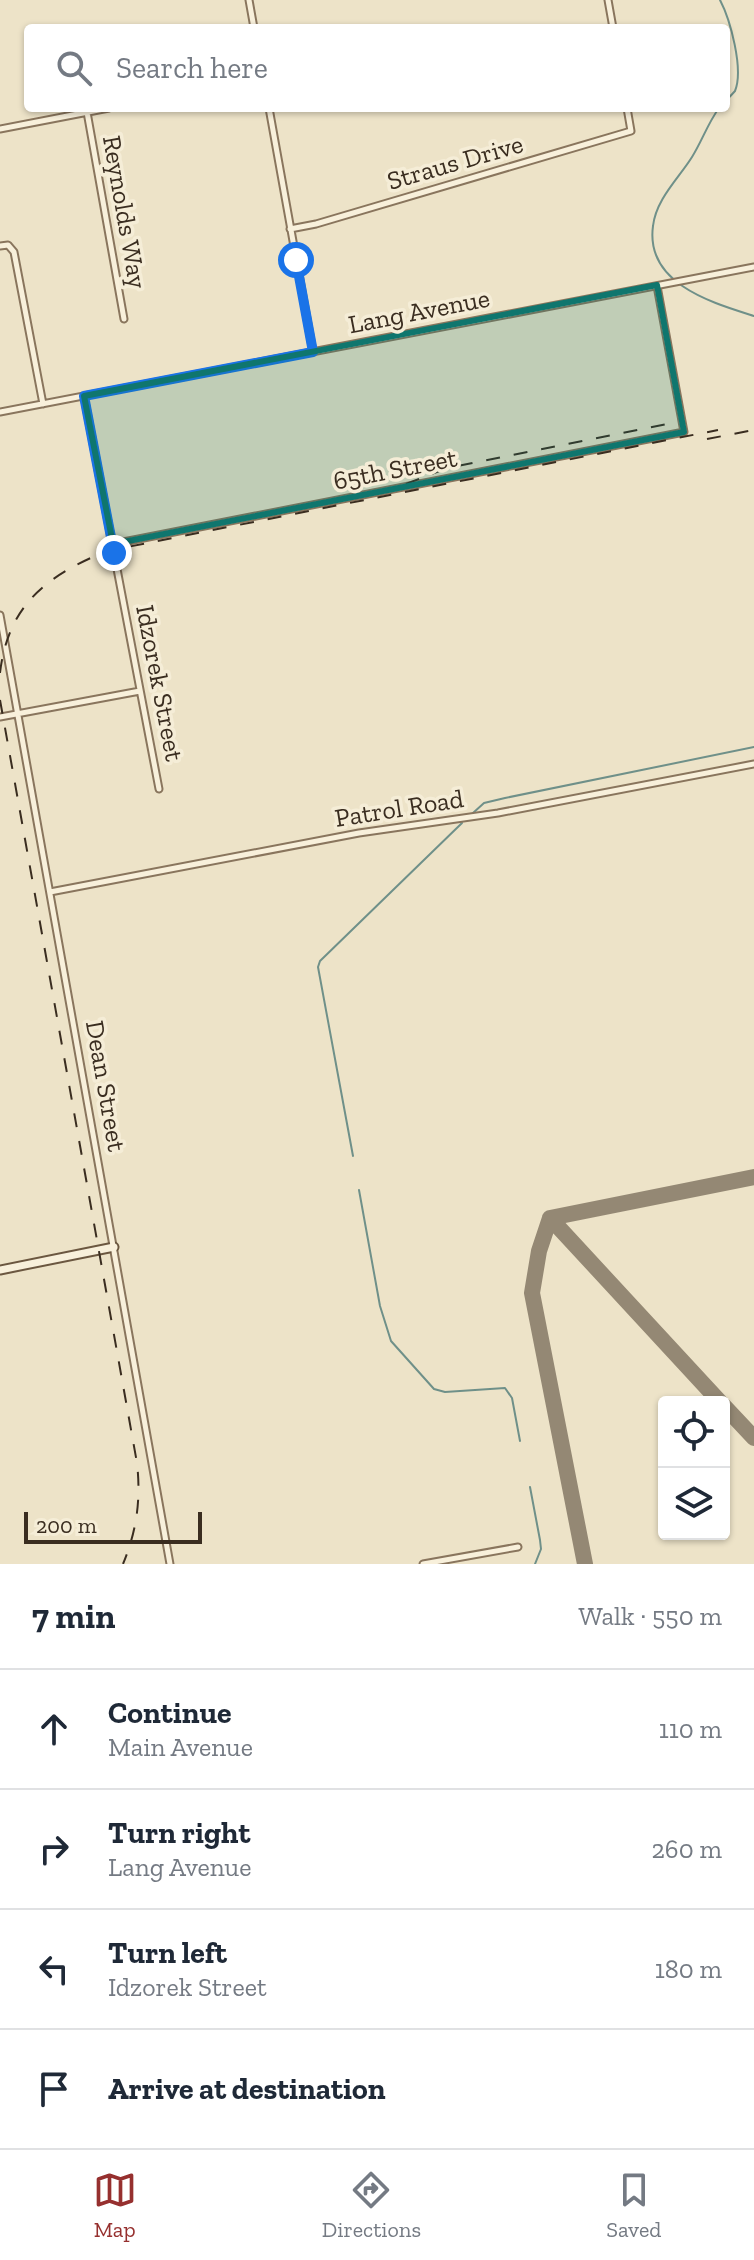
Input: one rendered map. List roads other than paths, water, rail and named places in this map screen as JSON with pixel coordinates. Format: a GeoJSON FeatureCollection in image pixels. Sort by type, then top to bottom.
{"type":"FeatureCollection","features":[{"type":"Feature","properties":{"kind":"street"},"geometry":{"type":"LineString","coordinates":[[249,0],[253,24]]}},
{"type":"Feature","properties":{"kind":"street"},"geometry":{"type":"LineString","coordinates":[[608,0],[612,24]]}},
{"type":"Feature","properties":{"kind":"street"},"geometry":{"type":"LineString","coordinates":[[0,129],[87,112]]}},
{"type":"Feature","properties":{"kind":"street","name":"Reynolds Way"},"geometry":{"type":"LineString","coordinates":[[87,112],[124,319]]}},
{"type":"Feature","properties":{"kind":"street"},"geometry":{"type":"LineString","coordinates":[[270,112],[313,352]]}},
{"type":"Feature","properties":{"kind":"street","name":"Straus Drive"},"geometry":{"type":"LineString","coordinates":[[290,229],[631,131],[628,112]]}},
{"type":"Feature","properties":{"kind":"street"},"geometry":{"type":"LineString","coordinates":[[0,246],[8,245],[14,252],[43,404]]}},
{"type":"Feature","properties":{"kind":"street","name":"Lang Avenue"},"geometry":{"type":"LineString","coordinates":[[0,412],[754,267]]}},
{"type":"Feature","properties":{"kind":"street","name":"65th Street"},"geometry":{"type":"LineString","coordinates":[[113,544],[684,432],[657,285]]}},
{"type":"Feature","properties":{"kind":"street","name":"Idzorek Street"},"geometry":{"type":"LineString","coordinates":[[84,396],[159,789]]}},
{"type":"Feature","properties":{"kind":"street","name":"Dean Street"},"geometry":{"type":"LineString","coordinates":[[0,615],[170,1564]]}},
{"type":"Feature","properties":{"kind":"street"},"geometry":{"type":"LineString","coordinates":[[0,717],[141,691]]}},
{"type":"Feature","properties":{"kind":"street","name":"Patrol Road"},"geometry":{"type":"LineString","coordinates":[[50,892],[359,833],[498,813],[754,764]]}},
{"type":"Feature","properties":{"kind":"street"},"geometry":{"type":"LineString","coordinates":[[0,1270],[114,1247]]}},
{"type":"Feature","properties":{"kind":"street"},"geometry":{"type":"LineString","coordinates":[[423,1564],[518,1547]]}},
{"type":"Feature","properties":{"kind":"waterway"},"geometry":{"type":"LineString","coordinates":[[720,0],[730,24]]}},
{"type":"Feature","properties":{"kind":"waterway"},"geometry":{"type":"LineString","coordinates":[[730,25],[738,70],[735,91],[730,96]]}},
{"type":"Feature","properties":{"kind":"waterway"},"geometry":{"type":"LineString","coordinates":[[717,112],[659,207],[653,226],[653,246],[660,263],[685,288],[720,305],[754,316]]}},
{"type":"Feature","properties":{"kind":"waterway"},"geometry":{"type":"LineString","coordinates":[[473,813],[484,803],[505,798],[754,747]]}},
{"type":"Feature","properties":{"kind":"waterway"},"geometry":{"type":"LineString","coordinates":[[353,1156],[318,967],[320,961],[462,823]]}},
{"type":"Feature","properties":{"kind":"waterway"},"geometry":{"type":"LineString","coordinates":[[359,1190],[380,1306],[391,1341],[434,1389],[445,1392],[505,1388],[512,1398],[520,1441]]}},
{"type":"Feature","properties":{"kind":"waterway"},"geometry":{"type":"LineString","coordinates":[[530,1487],[541,1549],[535,1564]]}},
{"type":"Feature","properties":{"kind":"railway"},"geometry":{"type":"LineString","coordinates":[[406,484],[447,468],[667,424]]}},
{"type":"Feature","properties":{"kind":"railway"},"geometry":{"type":"LineString","coordinates":[[0,673],[12,628],[34,595],[67,570],[107,551],[718,430]]}},
{"type":"Feature","properties":{"kind":"railway"},"geometry":{"type":"LineString","coordinates":[[707,439],[754,430]]}},
{"type":"Feature","properties":{"kind":"railway"},"geometry":{"type":"LineString","coordinates":[[0,700],[137,1463],[137,1514],[123,1564]]}}]}
